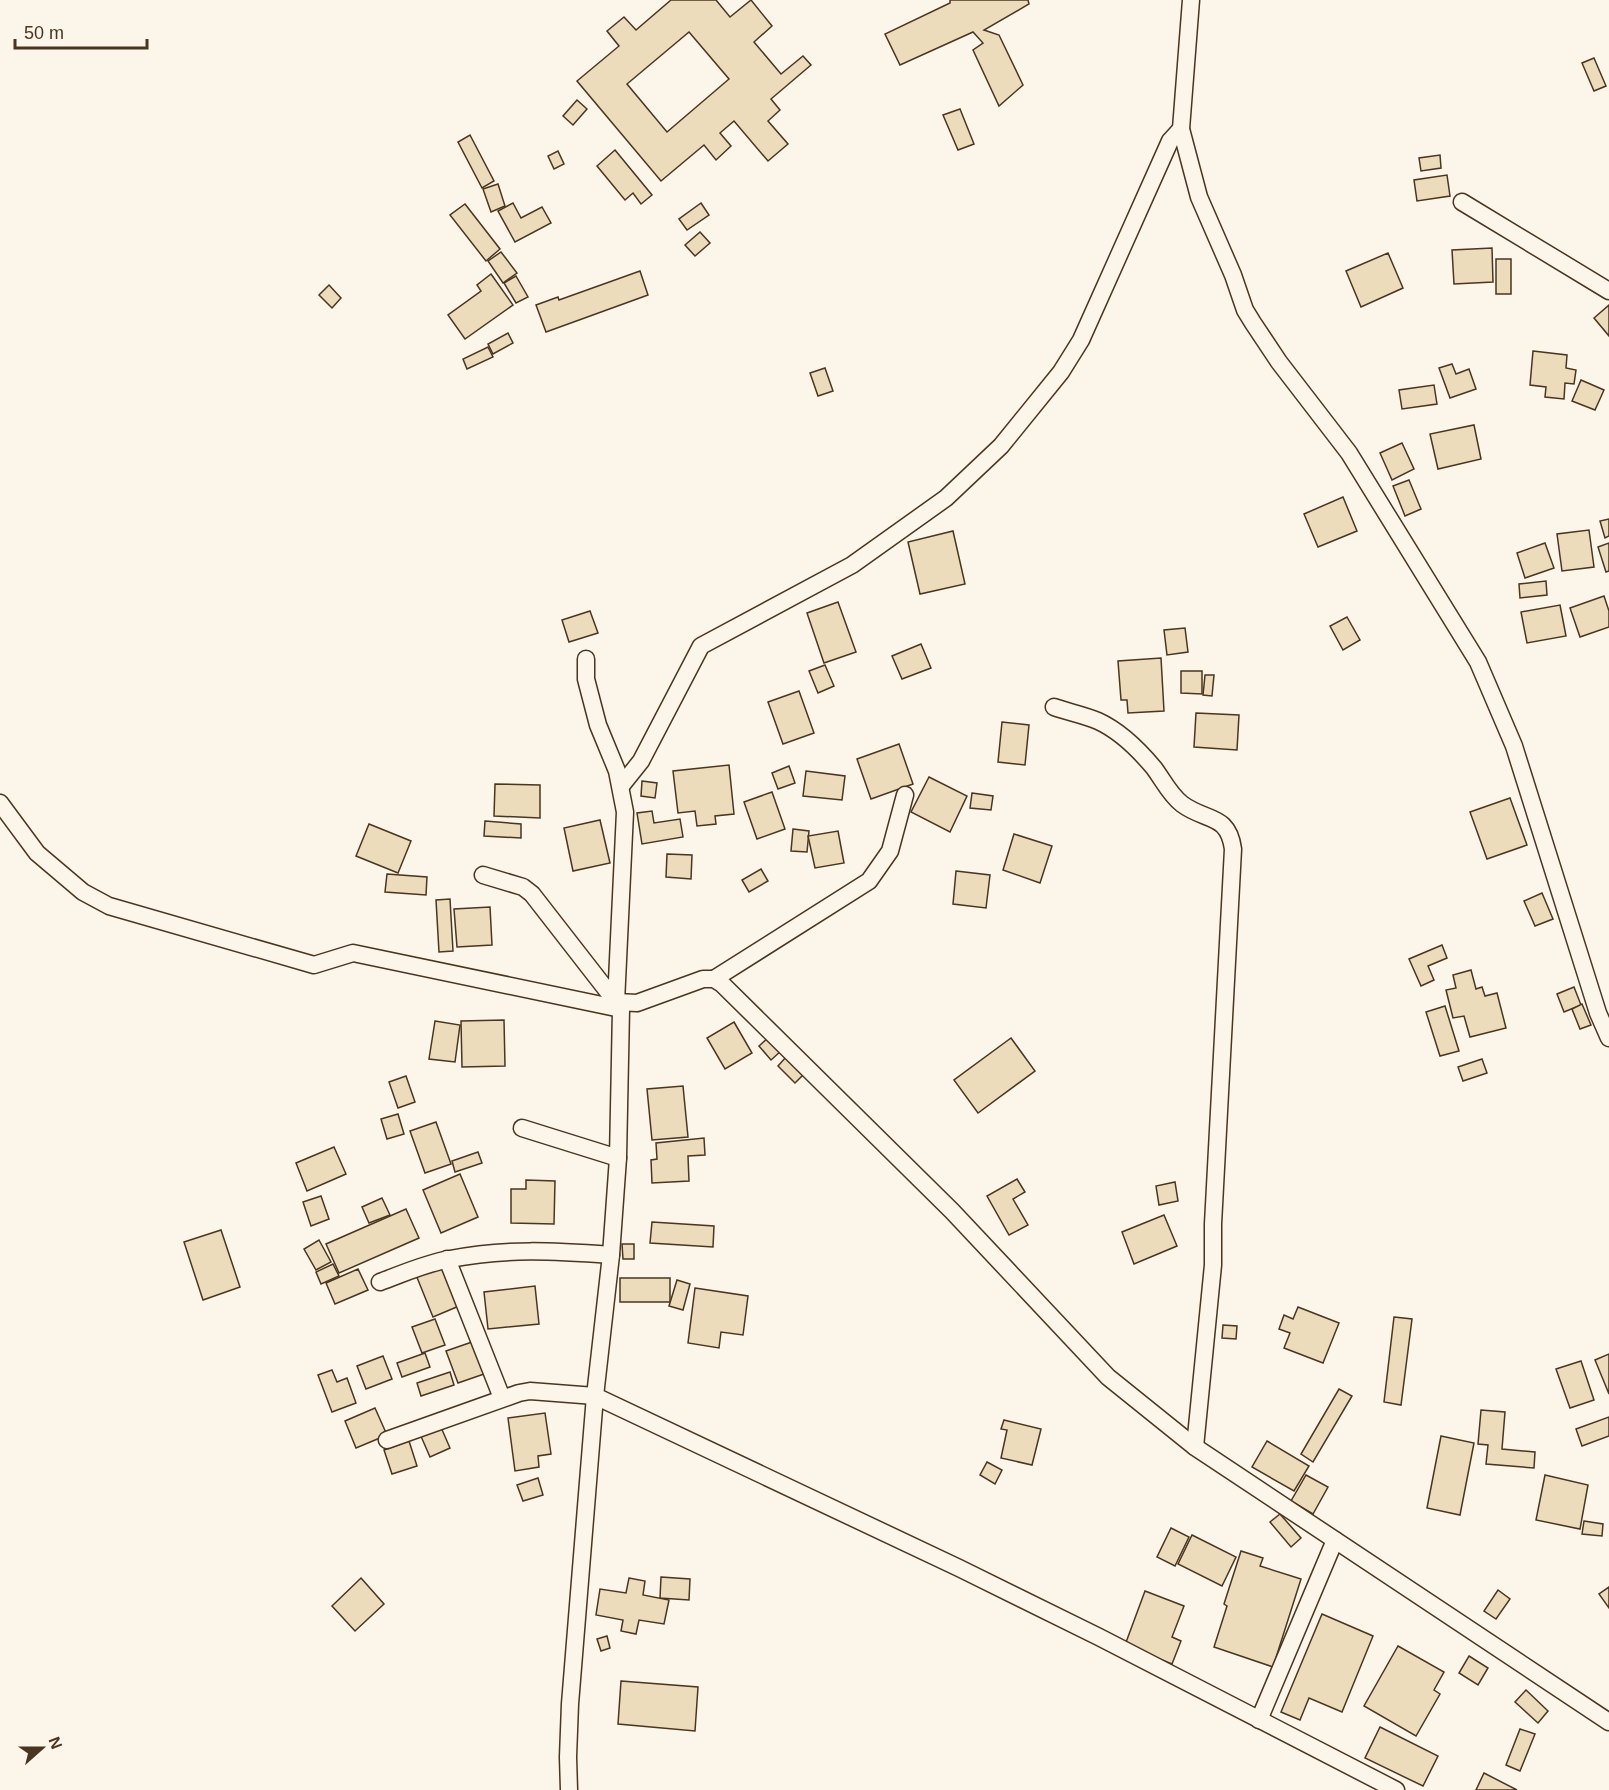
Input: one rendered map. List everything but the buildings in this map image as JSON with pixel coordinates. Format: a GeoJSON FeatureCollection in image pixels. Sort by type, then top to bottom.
{"type":"FeatureCollection","features":[{"type":"Feature","properties":{"kind":"street"},"geometry":{"type":"LineString","coordinates":[[1191,0],[1181,129],[1199,197],[1233,275],[1245,310],[1279,362],[1349,453],[1478,662],[1514,746],[1598,1013],[1609,1038]]}},
{"type":"Feature","properties":{"kind":"street"},"geometry":{"type":"LineString","coordinates":[[621,786],[641,762],[701,646],[852,566],[946,498],[1000,446],[1061,372],[1081,340],[1170,141],[1181,129]]}},
{"type":"Feature","properties":{"kind":"street"},"geometry":{"type":"LineString","coordinates":[[1462,202],[1609,291]]}},
{"type":"Feature","properties":{"kind":"street"},"geometry":{"type":"LineString","coordinates":[[569,1790],[570,1704],[618,1158],[619,1006],[625,812],[617,771],[598,725],[586,679],[586,659]]}},
{"type":"Feature","properties":{"kind":"street"},"geometry":{"type":"LineString","coordinates":[[1054,707],[1099,721],[1128,740],[1153,768],[1174,797],[1184,806],[1224,825],[1231,836],[1233,849],[1213,1224],[1213,1265],[1195,1447]]}},
{"type":"Feature","properties":{"kind":"street"},"geometry":{"type":"LineString","coordinates":[[714,980],[869,881],[890,851],[905,795]]}},
{"type":"Feature","properties":{"kind":"street"},"geometry":{"type":"LineString","coordinates":[[0,803],[37,853],[83,892],[109,906],[314,965],[353,953],[619,1006],[636,1003],[703,979],[714,980],[722,984],[952,1211],[1108,1377],[1195,1447],[1609,1722]]}},
{"type":"Feature","properties":{"kind":"street"},"geometry":{"type":"LineString","coordinates":[[483,875],[523,887],[532,894],[619,1006]]}},
{"type":"Feature","properties":{"kind":"street"},"geometry":{"type":"LineString","coordinates":[[522,1128],[618,1158]]}},
{"type":"Feature","properties":{"kind":"street"},"geometry":{"type":"LineString","coordinates":[[380,1282],[447,1259],[528,1250],[611,1255]]}},
{"type":"Feature","properties":{"kind":"street"},"geometry":{"type":"LineString","coordinates":[[447,1259],[502,1398]]}},
{"type":"Feature","properties":{"kind":"street"},"geometry":{"type":"LineString","coordinates":[[387,1440],[502,1398],[530,1391],[596,1396],[1099,1637],[1396,1790]]}},
{"type":"Feature","properties":{"kind":"street"},"geometry":{"type":"LineString","coordinates":[[1259,1720],[1335,1540]]}}]}
